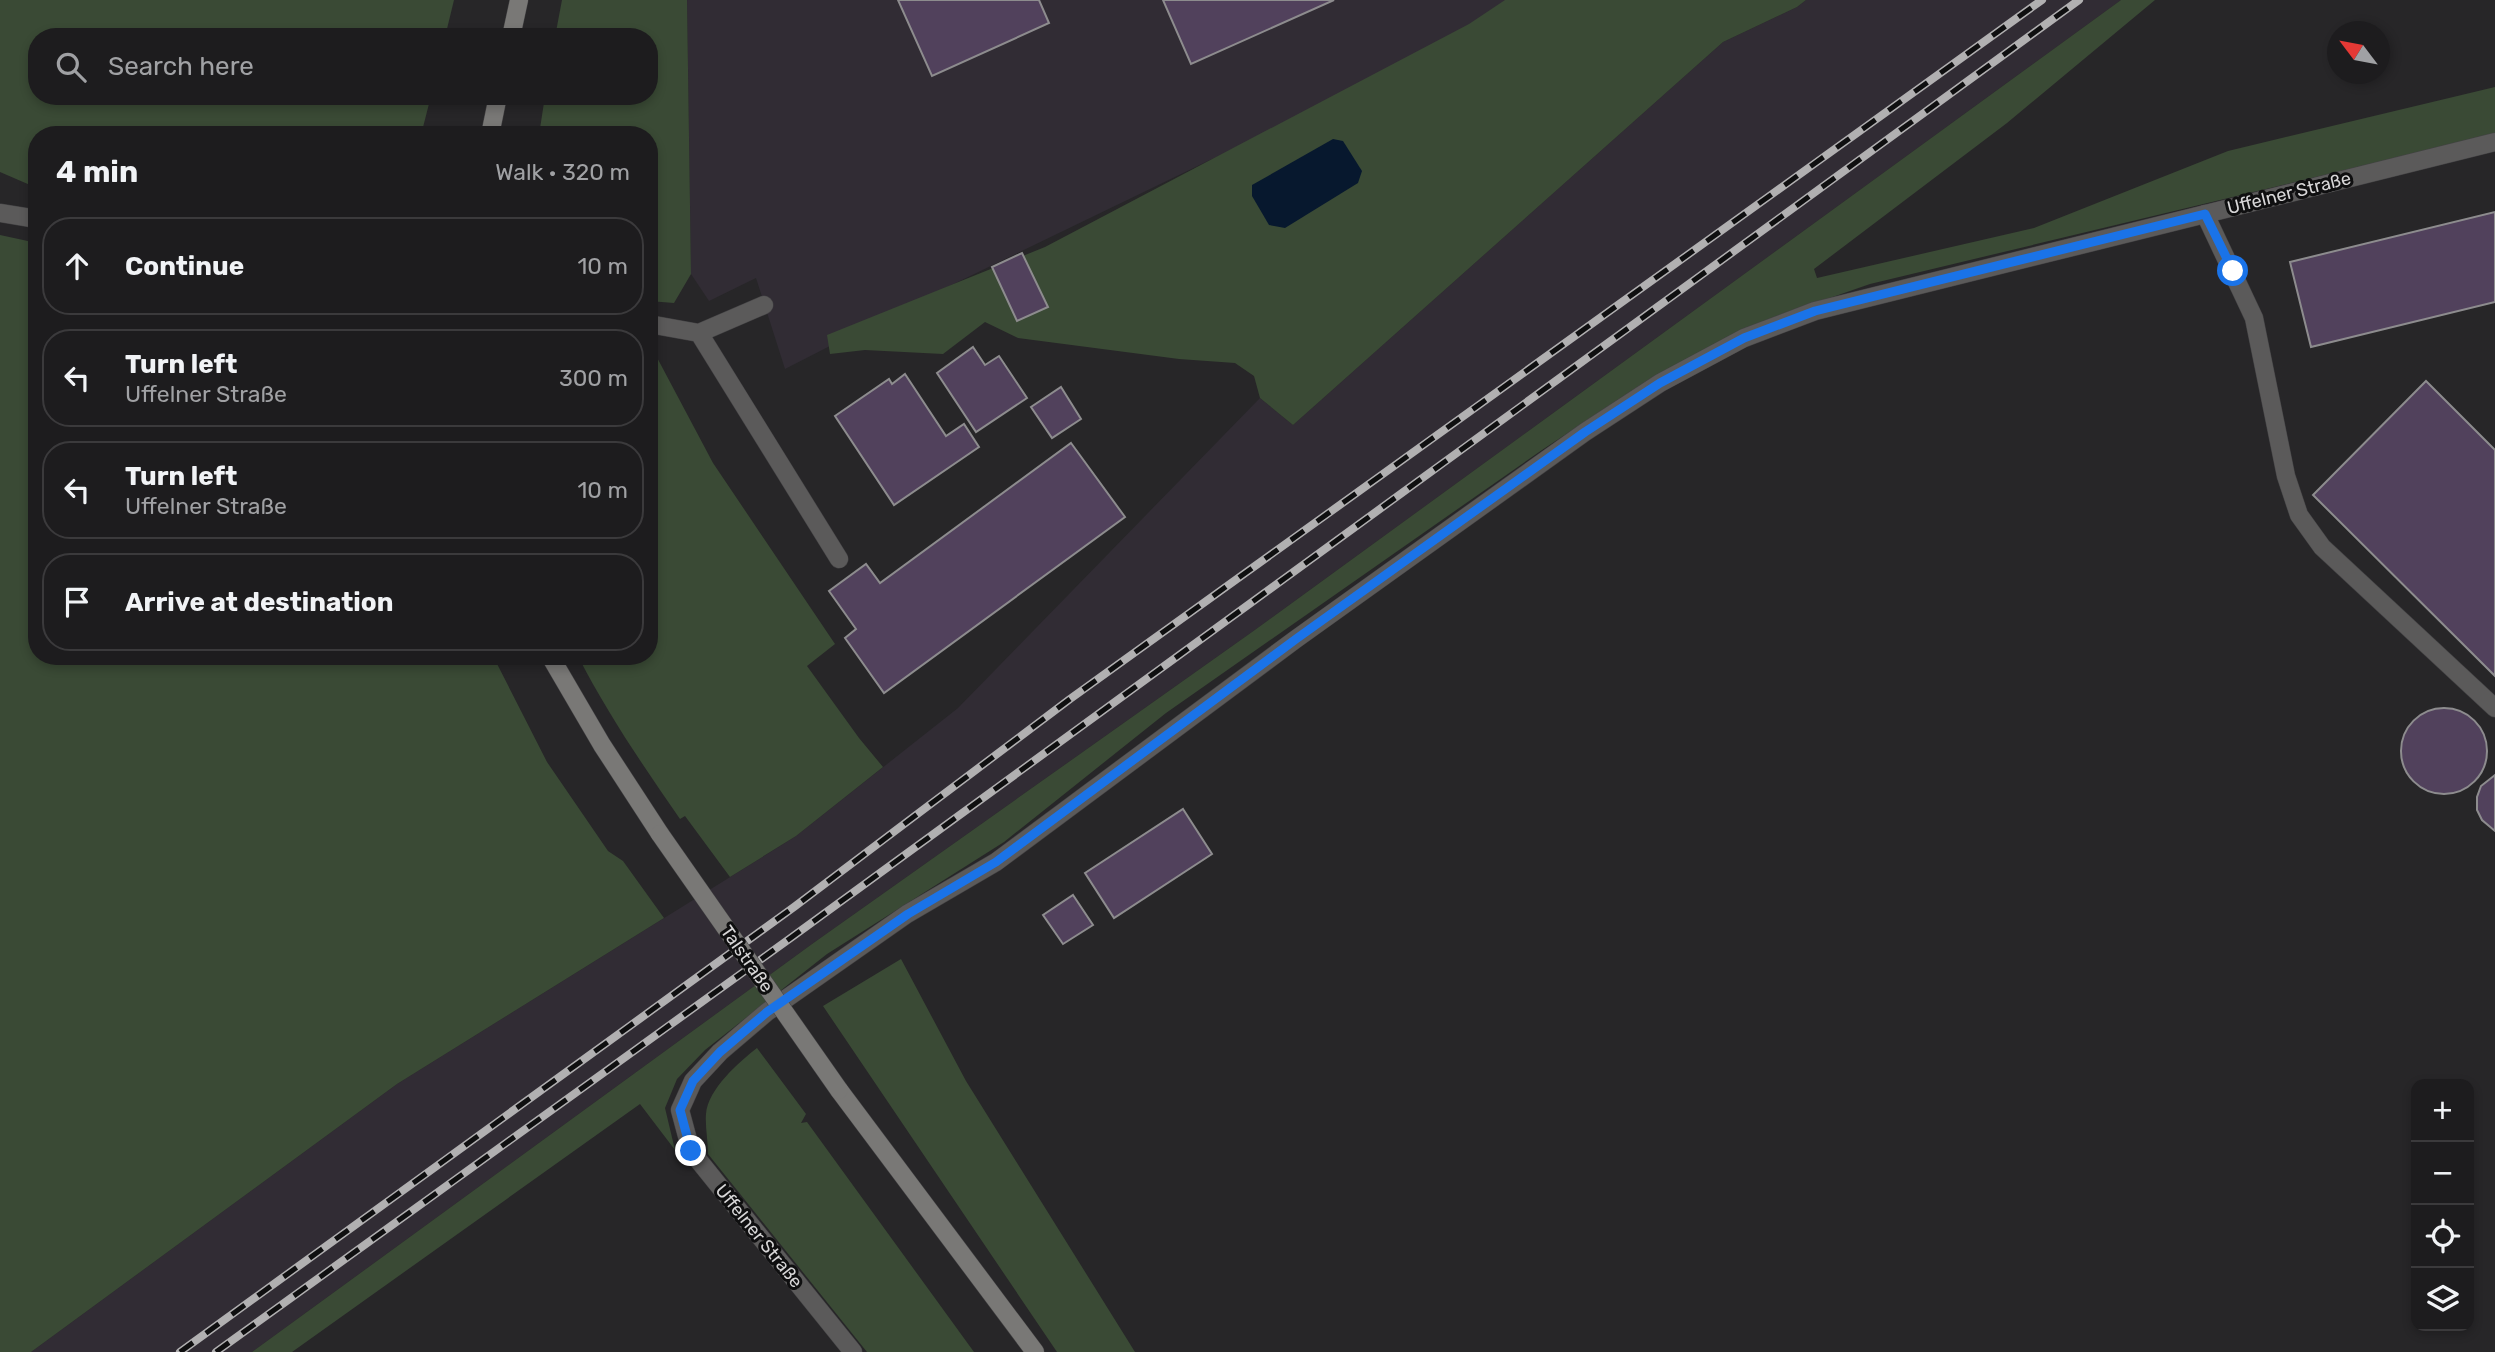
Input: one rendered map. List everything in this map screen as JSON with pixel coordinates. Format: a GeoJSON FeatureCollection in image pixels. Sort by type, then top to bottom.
{"type":"FeatureCollection","features":[{"type":"Feature","properties":{"kind":"street"},"geometry":{"type":"LineString","coordinates":[[513,28],[519,0]]}},
{"type":"Feature","properties":{"kind":"street"},"geometry":{"type":"LineString","coordinates":[[492,126],[496,105]]}},
{"type":"Feature","properties":{"kind":"street","name":"Uffelner Straße"},"geometry":{"type":"LineString","coordinates":[[853,1352],[691,1151],[680,1110],[693,1081],[720,1052],[767,1012],[908,914],[996,862],[1296,639],[1585,432],[1660,383],[1744,338],[1815,311],[2495,142]]}},
{"type":"Feature","properties":{"kind":"street"},"geometry":{"type":"LineString","coordinates":[[0,213],[28,218]]}},
{"type":"Feature","properties":{"kind":"street"},"geometry":{"type":"LineString","coordinates":[[2205,214],[2254,318],[2286,476],[2299,515],[2322,547],[2495,708]]}},
{"type":"Feature","properties":{"kind":"street"},"geometry":{"type":"LineString","coordinates":[[658,326],[699,333],[764,305]]}},
{"type":"Feature","properties":{"kind":"street"},"geometry":{"type":"LineString","coordinates":[[699,333],[839,559]]}},
{"type":"Feature","properties":{"kind":"street","name":"Talstraße"},"geometry":{"type":"LineString","coordinates":[[555,665],[602,746],[660,834],[839,1090],[1035,1352]]}},
{"type":"Feature","properties":{"kind":"shaded area"},"geometry":{"type":"Polygon","coordinates":[[[687,0],[1663,0],[1404,66],[906,307],[785,369],[756,278],[709,301],[691,274],[687,0]]]}},
{"type":"Feature","properties":{"kind":"shaded area"},"geometry":{"type":"Polygon","coordinates":[[[1806,0],[2121,0],[1252,632],[812,944],[252,1352],[31,1352],[397,1084],[796,836],[958,708],[1260,398],[1293,425],[1723,42],[1797,7],[1806,0]]]}},
{"type":"Feature","properties":{"kind":"green space"},"geometry":{"type":"Polygon","coordinates":[[[0,0],[454,0],[447,28],[28,28],[28,105],[429,105],[423,126],[28,126],[28,184],[0,172],[0,0]]]}},
{"type":"Feature","properties":{"kind":"green space"},"geometry":{"type":"Polygon","coordinates":[[[562,0],[687,0],[691,274],[674,303],[658,302],[658,126],[540,126],[544,105],[658,105],[658,28],[557,28],[562,0]]]}},
{"type":"Feature","properties":{"kind":"green space"},"geometry":{"type":"Polygon","coordinates":[[[1505,0],[1806,0],[1797,7],[1723,42],[1293,425],[1260,398],[1254,376],[1235,363],[1179,359],[1018,338],[985,322],[943,354],[865,350],[830,354],[827,335],[1045,247],[1469,24],[1505,0]]]}},
{"type":"Feature","properties":{"kind":"green space"},"geometry":{"type":"Polygon","coordinates":[[[2121,0],[2155,0],[2007,123],[1814,269],[1817,278],[2034,228],[2228,151],[2495,87],[2495,134],[1870,284],[1769,319],[1720,341],[1645,382],[1542,450],[1166,713],[1004,842],[827,954],[705,1050],[677,1079],[665,1108],[675,1150],[640,1104],[292,1352],[252,1352],[812,944],[1252,632],[2121,0]]]}},
{"type":"Feature","properties":{"kind":"green space"},"geometry":{"type":"Polygon","coordinates":[[[0,235],[28,241],[28,665],[498,665],[547,762],[608,851],[623,861],[664,918],[397,1084],[31,1352],[0,1352],[0,235]]]}},
{"type":"Feature","properties":{"kind":"green space"},"geometry":{"type":"Polygon","coordinates":[[[658,359],[713,463],[835,644],[807,666],[883,767],[796,836],[730,877],[685,816],[680,819],[583,665],[658,665],[658,359]]]}},
{"type":"Feature","properties":{"kind":"green space"},"geometry":{"type":"Polygon","coordinates":[[[901,959],[966,1081],[1135,1352],[1057,1352],[823,1006],[901,959]]]}},
{"type":"Feature","properties":{"kind":"green space"},"geometry":{"type":"Polygon","coordinates":[[[757,1048],[806,1114],[801,1123],[807,1122],[974,1352],[867,1352],[708,1154],[706,1114],[712,1095],[733,1068],[757,1048]]]}},
{"type":"Feature","properties":{"kind":"water"},"geometry":{"type":"Polygon","coordinates":[[[1333,139],[1343,141],[1362,171],[1358,183],[1285,228],[1269,225],[1252,196],[1252,185],[1333,139]]]}},
{"type":"Feature","properties":{"kind":"building"},"geometry":{"type":"Polygon","coordinates":[[[898,0],[1039,0],[1049,23],[932,76],[898,0]]]}},
{"type":"Feature","properties":{"kind":"building"},"geometry":{"type":"Polygon","coordinates":[[[1163,0],[1334,0],[1191,64],[1163,0]]]}},
{"type":"Feature","properties":{"kind":"building"},"geometry":{"type":"Polygon","coordinates":[[[2495,212],[2495,302],[2311,347],[2290,262],[2495,212]]]}},
{"type":"Feature","properties":{"kind":"building"},"geometry":{"type":"Polygon","coordinates":[[[1022,253],[1048,307],[1017,321],[992,267],[1022,253]]]}},
{"type":"Feature","properties":{"kind":"building"},"geometry":{"type":"Polygon","coordinates":[[[973,347],[985,365],[999,356],[1027,398],[976,432],[937,373],[973,347]]]}},
{"type":"Feature","properties":{"kind":"building"},"geometry":{"type":"Polygon","coordinates":[[[905,374],[946,436],[964,424],[979,447],[894,505],[835,416],[889,379],[892,384],[905,374]]]}},
{"type":"Feature","properties":{"kind":"building"},"geometry":{"type":"Polygon","coordinates":[[[2426,381],[2495,450],[2495,676],[2313,495],[2426,381]]]}},
{"type":"Feature","properties":{"kind":"building"},"geometry":{"type":"Polygon","coordinates":[[[1061,387],[1081,419],[1052,438],[1031,407],[1061,387]]]}},
{"type":"Feature","properties":{"kind":"building"},"geometry":{"type":"Polygon","coordinates":[[[1071,443],[1125,517],[884,693],[845,638],[856,629],[829,591],[866,564],[880,583],[1071,443]]]}},
{"type":"Feature","properties":{"kind":"building"},"geometry":{"type":"Polygon","coordinates":[[[2444,708],[2460,712],[2474,721],[2483,735],[2487,751],[2483,767],[2474,781],[2460,790],[2444,794],[2428,790],[2414,781],[2405,767],[2401,751],[2405,735],[2414,721],[2428,712],[2444,708]]]}},
{"type":"Feature","properties":{"kind":"building"},"geometry":{"type":"Polygon","coordinates":[[[2495,775],[2495,831],[2482,820],[2477,810],[2477,797],[2481,786],[2495,775]]]}},
{"type":"Feature","properties":{"kind":"building"},"geometry":{"type":"Polygon","coordinates":[[[1183,809],[1212,854],[1114,918],[1085,873],[1183,809]]]}},
{"type":"Feature","properties":{"kind":"building"},"geometry":{"type":"Polygon","coordinates":[[[1073,895],[1093,925],[1063,944],[1043,915],[1073,895]]]}},
{"type":"Feature","properties":{"kind":"railway"},"geometry":{"type":"LineString","coordinates":[[180,1352],[794,907],[1070,699],[2042,0]]}},
{"type":"Feature","properties":{"kind":"railway"},"geometry":{"type":"LineString","coordinates":[[216,1352],[792,937],[2079,0]]}},
{"type":"Feature","properties":{"kind":"route"},"geometry":{"type":"LineString","coordinates":[[691,1151],[680,1110],[693,1081],[720,1052],[767,1012],[908,914],[996,862],[1296,639],[1585,432],[1660,383],[1744,338],[1815,311],[2205,214],[2233,271]]}}]}
